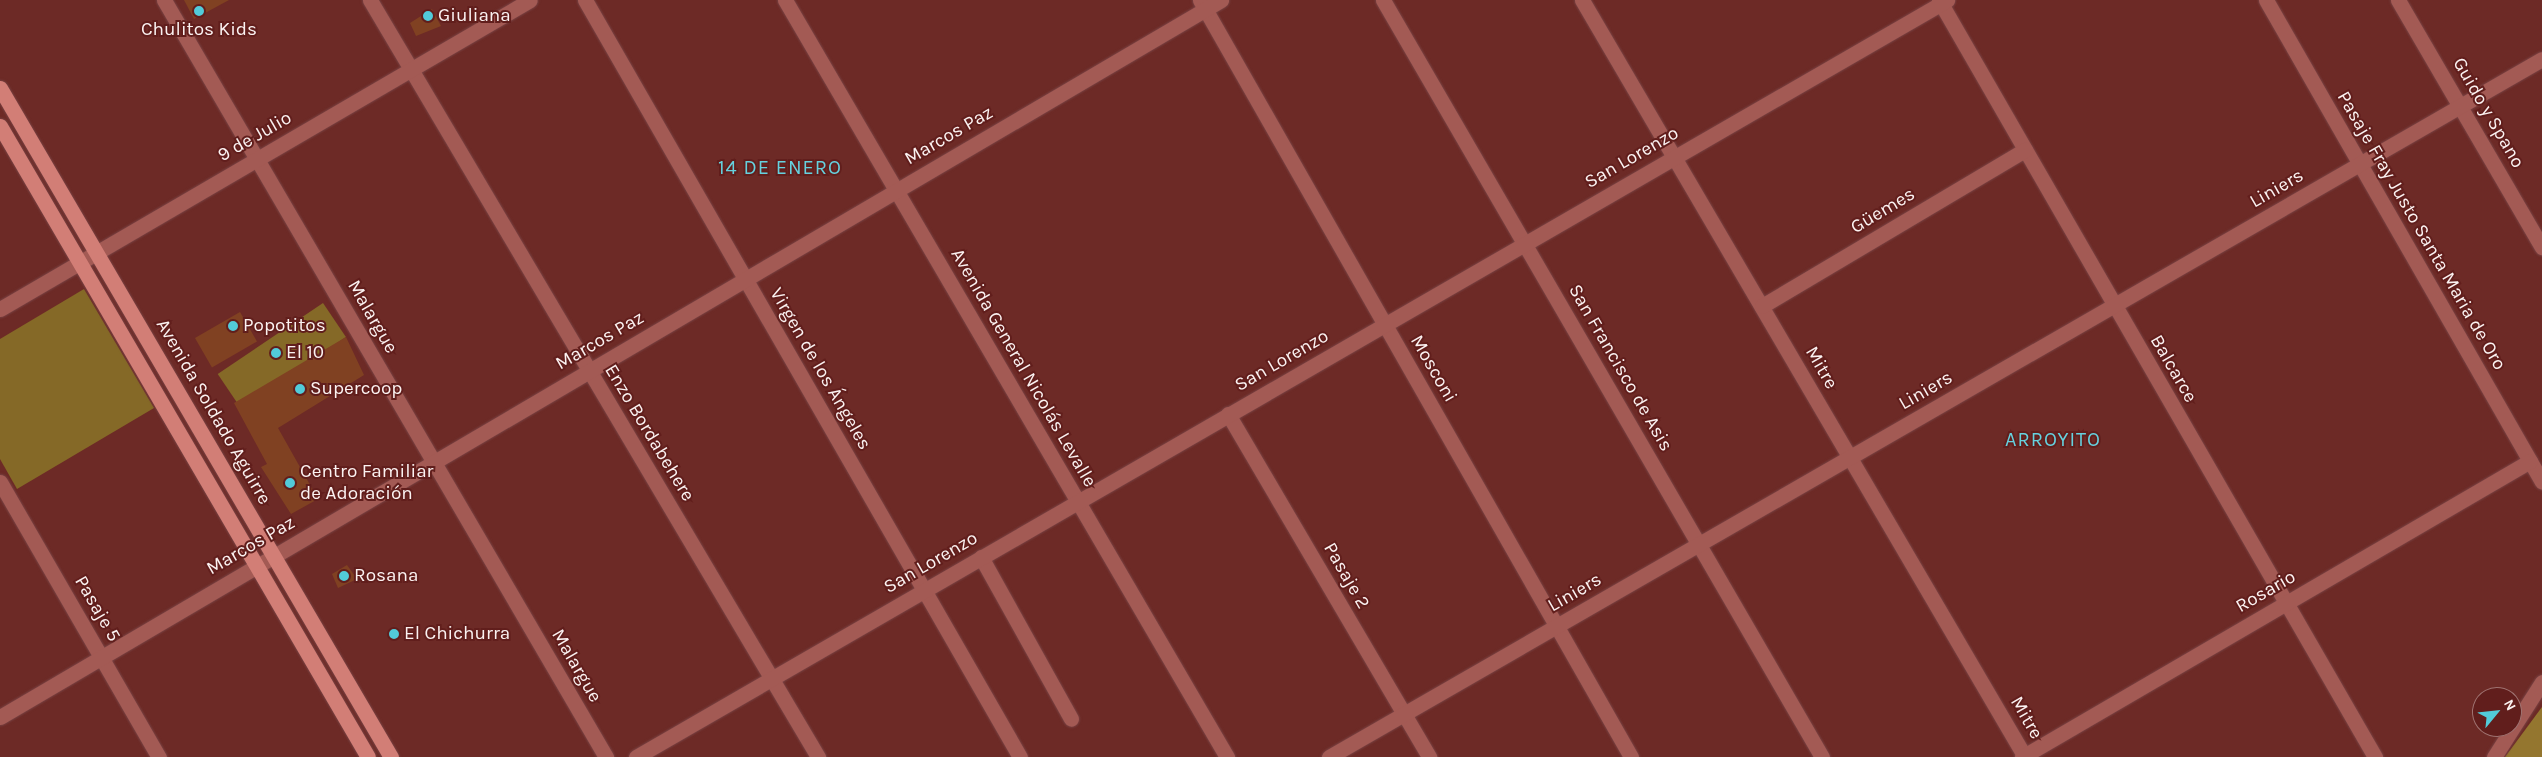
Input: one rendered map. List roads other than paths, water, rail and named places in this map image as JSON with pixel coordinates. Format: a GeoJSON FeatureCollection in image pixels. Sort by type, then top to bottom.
{"type":"FeatureCollection","features":[{"type":"Feature","properties":{"kind":"main road","name":"Avenida Soldado Aguirre"},"geometry":{"type":"LineString","coordinates":[[0,88],[391,757]]}},
{"type":"Feature","properties":{"kind":"main road","name":"Avenida Soldado Aguirre"},"geometry":{"type":"LineString","coordinates":[[0,126],[368,757]]}},
{"type":"Feature","properties":{"kind":"street","name":"Malargue"},"geometry":{"type":"LineString","coordinates":[[164,0],[606,757]]}},
{"type":"Feature","properties":{"kind":"street","name":"Enzo Bordabehere"},"geometry":{"type":"LineString","coordinates":[[370,0],[818,757]]}},
{"type":"Feature","properties":{"kind":"street","name":"9 de Julio"},"geometry":{"type":"LineString","coordinates":[[0,309],[530,0]]}},
{"type":"Feature","properties":{"kind":"street","name":"Virgen de los Ángeles"},"geometry":{"type":"LineString","coordinates":[[585,0],[1020,757]]}},
{"type":"Feature","properties":{"kind":"street","name":"Avenida General Nicolás Levalle"},"geometry":{"type":"LineString","coordinates":[[785,0],[1227,757]]}},
{"type":"Feature","properties":{"kind":"street","name":"Marcos Paz"},"geometry":{"type":"LineString","coordinates":[[0,717],[896,190],[1202,5],[1221,0]]}},
{"type":"Feature","properties":{"kind":"street","name":"San Francisco de Asis"},"geometry":{"type":"LineString","coordinates":[[1383,0],[1822,757]]}},
{"type":"Feature","properties":{"kind":"street","name":"Mitre"},"geometry":{"type":"LineString","coordinates":[[1582,0],[2024,756]]}},
{"type":"Feature","properties":{"kind":"street","name":"Pasaje Fray Justo Santa Maria de Oro"},"geometry":{"type":"LineString","coordinates":[[2266,0],[2542,482]]}},
{"type":"Feature","properties":{"kind":"street","name":"Guido y Spano"},"geometry":{"type":"LineString","coordinates":[[2398,0],[2542,247]]}},
{"type":"Feature","properties":{"kind":"street","name":"San Lorenzo"},"geometry":{"type":"LineString","coordinates":[[636,757],[1942,1]]}},
{"type":"Feature","properties":{"kind":"street","name":"Balcarce"},"geometry":{"type":"LineString","coordinates":[[1942,1],[2284,604],[2375,757]]}},
{"type":"Feature","properties":{"kind":"street","name":"Mosconi"},"geometry":{"type":"LineString","coordinates":[[1202,5],[1631,757]]}},
{"type":"Feature","properties":{"kind":"street","name":"Liniers"},"geometry":{"type":"LineString","coordinates":[[1329,757],[2542,59]]}},
{"type":"Feature","properties":{"kind":"street","name":"Güemes"},"geometry":{"type":"LineString","coordinates":[[1762,306],[2025,150]]}},
{"type":"Feature","properties":{"kind":"street","name":"Pasaje 2"},"geometry":{"type":"LineString","coordinates":[[1228,414],[1429,757]]}},
{"type":"Feature","properties":{"kind":"street","name":"Rosario"},"geometry":{"type":"LineString","coordinates":[[2024,756],[2530,461]]}},
{"type":"Feature","properties":{"kind":"street","name":"Pasaje 5"},"geometry":{"type":"LineString","coordinates":[[0,482],[158,757]]}},
{"type":"Feature","properties":{"kind":"street"},"geometry":{"type":"LineString","coordinates":[[981,557],[1071,719]]}},
{"type":"Feature","properties":{"kind":"street"},"geometry":{"type":"LineString","coordinates":[[2494,757],[2542,682]]}},
{"type":"Feature","properties":{"kind":"place","name":"Chulitos Kids"},"geometry":{"type":"Point","coordinates":[199,11]}},
{"type":"Feature","properties":{"kind":"place","name":"Giuliana"},"geometry":{"type":"Point","coordinates":[428,16]}},
{"type":"Feature","properties":{"kind":"place","name":"Popotitos"},"geometry":{"type":"Point","coordinates":[233,326]}},
{"type":"Feature","properties":{"kind":"place","name":"El 10"},"geometry":{"type":"Point","coordinates":[276,353]}},
{"type":"Feature","properties":{"kind":"place","name":"Supercoop"},"geometry":{"type":"Point","coordinates":[300,389]}},
{"type":"Feature","properties":{"kind":"place","name":"Centro Familiar de Adoración"},"geometry":{"type":"Point","coordinates":[290,483]}},
{"type":"Feature","properties":{"kind":"place","name":"Rosana"},"geometry":{"type":"Point","coordinates":[344,576]}},
{"type":"Feature","properties":{"kind":"place","name":"El Chichurra"},"geometry":{"type":"Point","coordinates":[394,634]}},
{"type":"Feature","properties":{"kind":"district","name":"14 DE ENERO"},"geometry":{"type":"Point","coordinates":[780,167]}},
{"type":"Feature","properties":{"kind":"district","name":"ARROYITO"},"geometry":{"type":"Point","coordinates":[2053,439]}}]}
